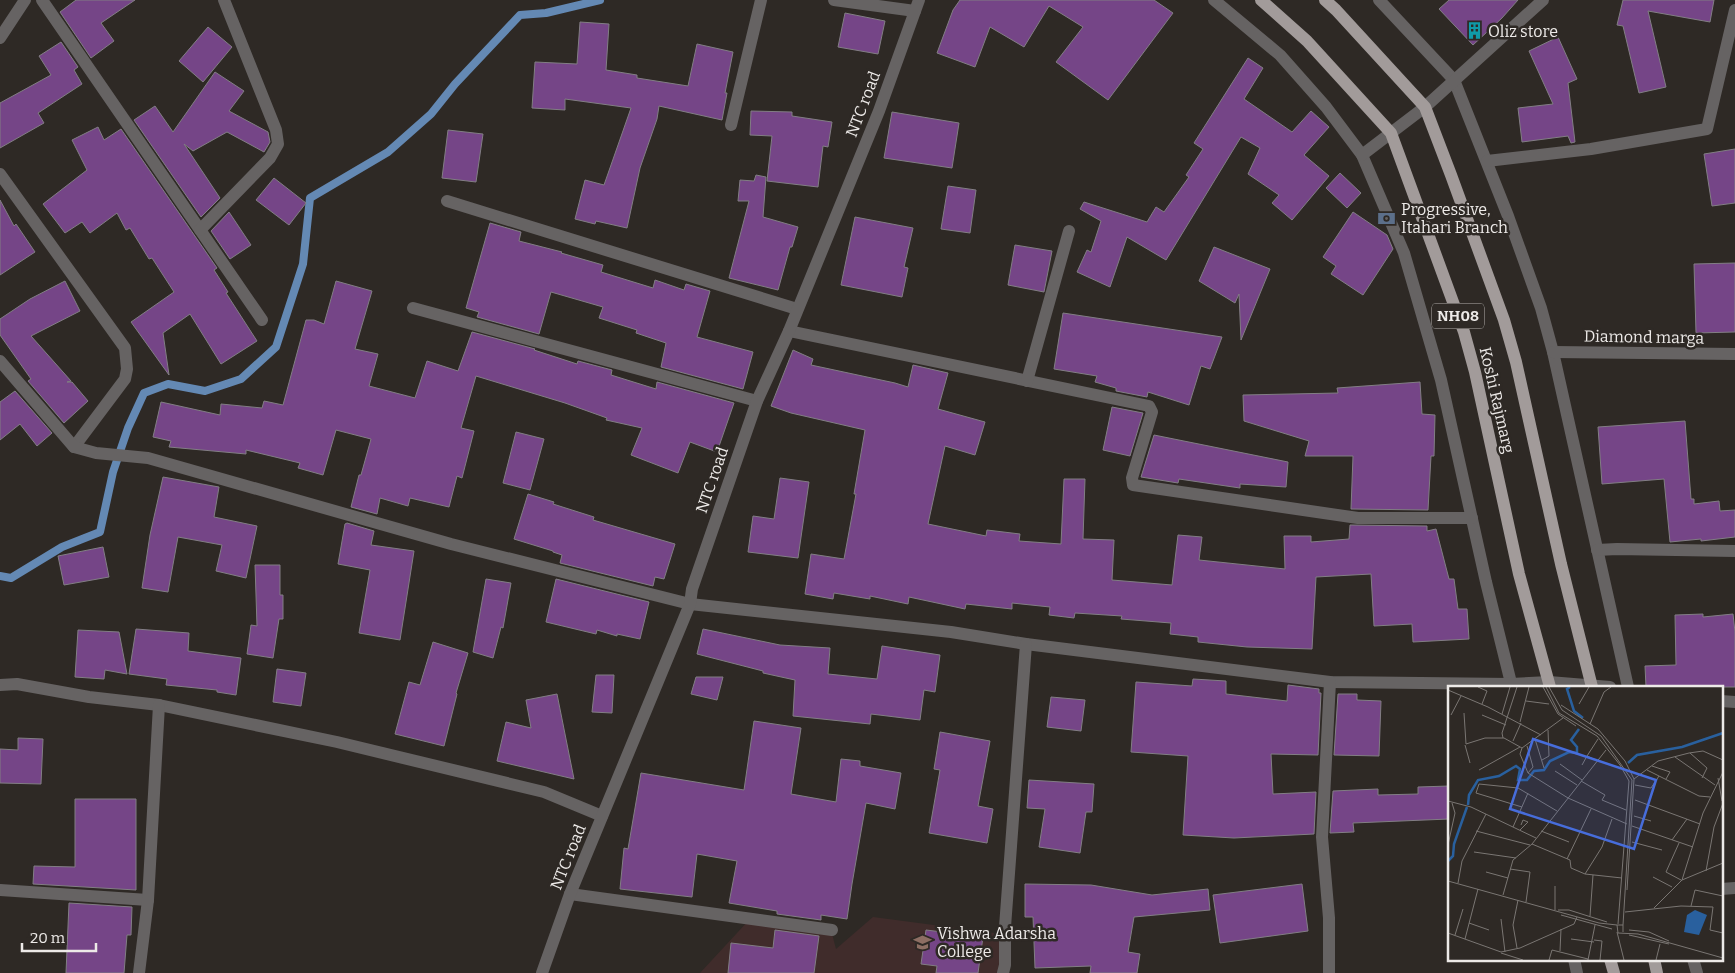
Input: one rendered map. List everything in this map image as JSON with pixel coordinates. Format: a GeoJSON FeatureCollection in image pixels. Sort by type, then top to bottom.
{"type":"FeatureCollection","features":[{"type":"Feature","properties":{"kind":"main road","name":"Koshi Rajmarg"},"geometry":{"type":"LineString","coordinates":[[1261,0],[1307,41],[1391,133],[1466,340],[1475,372],[1520,574],[1549,685]]}},
{"type":"Feature","properties":{"kind":"main road","name":"Koshi Rajmarg"},"geometry":{"type":"LineString","coordinates":[[1325,0],[1424,107],[1455,184],[1504,320],[1516,362],[1561,564],[1592,686]]}},
{"type":"Feature","properties":{"kind":"main road"},"geometry":{"type":"LineString","coordinates":[[1610,960],[1614,973]]}},
{"type":"Feature","properties":{"kind":"main road"},"geometry":{"type":"LineString","coordinates":[[1654,960],[1657,973]]}},
{"type":"Feature","properties":{"kind":"street"},"geometry":{"type":"LineString","coordinates":[[0,38],[25,0]]}},
{"type":"Feature","properties":{"kind":"street"},"geometry":{"type":"LineString","coordinates":[[42,0],[262,320]]}},
{"type":"Feature","properties":{"kind":"street"},"geometry":{"type":"LineString","coordinates":[[200,230],[270,158],[278,144],[276,130],[224,0]]}},
{"type":"Feature","properties":{"kind":"street"},"geometry":{"type":"LineString","coordinates":[[731,125],[761,0]]}},
{"type":"Feature","properties":{"kind":"street"},"geometry":{"type":"LineString","coordinates":[[834,0],[917,6]]}},
{"type":"Feature","properties":{"kind":"street"},"geometry":{"type":"LineString","coordinates":[[1214,0],[1280,55],[1326,107],[1362,155],[1404,253],[1441,380],[1511,685]]}},
{"type":"Feature","properties":{"kind":"street"},"geometry":{"type":"LineString","coordinates":[[1379,0],[1454,80],[1487,161],[1538,300],[1553,352],[1628,686]]}},
{"type":"Feature","properties":{"kind":"street"},"geometry":{"type":"LineString","coordinates":[[1362,155],[1424,107],[1543,0]]}},
{"type":"Feature","properties":{"kind":"street","name":"NTC road"},"geometry":{"type":"LineString","coordinates":[[542,973],[570,894],[690,604],[692,589],[757,401],[789,331],[879,111],[917,6]]}},
{"type":"Feature","properties":{"kind":"street"},"geometry":{"type":"LineString","coordinates":[[1487,161],[1590,149],[1707,129],[1735,10]]}},
{"type":"Feature","properties":{"kind":"street"},"geometry":{"type":"LineString","coordinates":[[0,174],[125,348],[127,359],[125,379],[74,447]]}},
{"type":"Feature","properties":{"kind":"street"},"geometry":{"type":"LineString","coordinates":[[447,201],[797,309]]}},
{"type":"Feature","properties":{"kind":"street"},"geometry":{"type":"LineString","coordinates":[[1026,381],[1070,231]]}},
{"type":"Feature","properties":{"kind":"street"},"geometry":{"type":"LineString","coordinates":[[413,308],[757,401]]}},
{"type":"Feature","properties":{"kind":"street"},"geometry":{"type":"LineString","coordinates":[[789,331],[1149,406],[1152,412],[1132,478],[1133,485],[1358,518],[1472,518]]}},
{"type":"Feature","properties":{"kind":"street","name":"Diamond marga"},"geometry":{"type":"LineString","coordinates":[[1553,352],[1735,354]]}},
{"type":"Feature","properties":{"kind":"street"},"geometry":{"type":"LineString","coordinates":[[0,361],[74,447],[96,453],[148,458],[451,544],[690,604],[951,632],[1026,644],[1330,682],[1592,686]]}},
{"type":"Feature","properties":{"kind":"street"},"geometry":{"type":"LineString","coordinates":[[1597,550],[1735,551]]}},
{"type":"Feature","properties":{"kind":"street"},"geometry":{"type":"LineString","coordinates":[[1003,973],[1005,966],[1005,927],[1026,644]]}},
{"type":"Feature","properties":{"kind":"street"},"geometry":{"type":"LineString","coordinates":[[1329,973],[1329,918],[1322,837],[1330,682]]}},
{"type":"Feature","properties":{"kind":"street"},"geometry":{"type":"LineString","coordinates":[[0,685],[17,684],[89,697],[159,705],[337,742],[534,790],[602,816]]}},
{"type":"Feature","properties":{"kind":"street"},"geometry":{"type":"LineString","coordinates":[[1722,701],[1735,702]]}},
{"type":"Feature","properties":{"kind":"street"},"geometry":{"type":"LineString","coordinates":[[139,973],[148,900],[159,705]]}},
{"type":"Feature","properties":{"kind":"street"},"geometry":{"type":"LineString","coordinates":[[1722,889],[1735,888]]}},
{"type":"Feature","properties":{"kind":"street"},"geometry":{"type":"LineString","coordinates":[[0,890],[148,900]]}},
{"type":"Feature","properties":{"kind":"street"},"geometry":{"type":"LineString","coordinates":[[570,894],[832,930]]}},
{"type":"Feature","properties":{"kind":"street"},"geometry":{"type":"LineString","coordinates":[[1574,960],[1577,973]]}},
{"type":"Feature","properties":{"kind":"street"},"geometry":{"type":"LineString","coordinates":[[1693,960],[1697,973]]}},
{"type":"Feature","properties":{"kind":"shaded area","name":"Vishwa Adarsha College"},"geometry":{"type":"Polygon","coordinates":[[[873,917],[1002,934],[998,973],[700,973],[750,919],[831,930],[836,949],[873,917]]]}},
{"type":"Feature","properties":{"kind":"building"},"geometry":{"type":"Polygon","coordinates":[[[76,0],[135,0],[101,23],[114,41],[91,58],[60,12],[76,0]]]}},
{"type":"Feature","properties":{"kind":"building"},"geometry":{"type":"Polygon","coordinates":[[[960,0],[1154,0],[1173,13],[1108,100],[1056,62],[1083,27],[1049,6],[1024,47],[990,27],[975,67],[937,53],[953,10],[960,0]]]}},
{"type":"Feature","properties":{"kind":"building","name":"Oliz store"},"geometry":{"type":"Polygon","coordinates":[[[1449,0],[1518,0],[1473,45],[1439,9],[1449,0]]]}},
{"type":"Feature","properties":{"kind":"building"},"geometry":{"type":"Polygon","coordinates":[[[1623,0],[1714,0],[1710,22],[1648,11],[1666,87],[1639,93],[1623,26],[1617,25],[1623,0]]]}},
{"type":"Feature","properties":{"kind":"building"},"geometry":{"type":"Polygon","coordinates":[[[845,13],[885,21],[878,54],[838,47],[845,13]]]}},
{"type":"Feature","properties":{"kind":"building"},"geometry":{"type":"Polygon","coordinates":[[[580,22],[609,24],[606,70],[637,75],[637,78],[688,86],[697,44],[733,52],[722,120],[659,106],[657,119],[640,168],[627,228],[596,221],[595,224],[575,219],[585,180],[604,185],[631,108],[565,99],[565,110],[532,108],[535,62],[577,64],[580,22]]]}},
{"type":"Feature","properties":{"kind":"building"},"geometry":{"type":"Polygon","coordinates":[[[208,27],[232,47],[203,82],[179,61],[208,27]]]}},
{"type":"Feature","properties":{"kind":"building"},"geometry":{"type":"Polygon","coordinates":[[[1558,37],[1577,79],[1568,83],[1575,142],[1571,143],[1568,136],[1522,142],[1518,108],[1553,104],[1529,51],[1558,37]]]}},
{"type":"Feature","properties":{"kind":"building"},"geometry":{"type":"Polygon","coordinates":[[[61,42],[78,67],[74,70],[82,84],[38,113],[44,123],[0,148],[0,103],[51,75],[39,56],[61,42]]]}},
{"type":"Feature","properties":{"kind":"building"},"geometry":{"type":"Polygon","coordinates":[[[1248,58],[1263,68],[1244,99],[1292,132],[1311,111],[1329,127],[1304,155],[1329,176],[1292,220],[1272,203],[1279,195],[1248,174],[1260,148],[1241,137],[1166,260],[1127,237],[1110,287],[1077,272],[1087,250],[1091,252],[1101,221],[1080,209],[1084,202],[1147,222],[1156,207],[1164,212],[1189,177],[1186,175],[1203,149],[1194,143],[1248,58]]]}},
{"type":"Feature","properties":{"kind":"building"},"geometry":{"type":"Polygon","coordinates":[[[215,72],[244,91],[229,111],[268,132],[270,142],[264,152],[227,132],[193,151],[184,144],[220,198],[201,217],[134,120],[155,106],[173,132],[215,72]]]}},
{"type":"Feature","properties":{"kind":"building"},"geometry":{"type":"Polygon","coordinates":[[[751,111],[792,112],[792,116],[832,122],[828,147],[823,146],[818,187],[767,181],[772,136],[750,135],[751,111]]]}},
{"type":"Feature","properties":{"kind":"building"},"geometry":{"type":"Polygon","coordinates":[[[892,112],[959,123],[952,168],[884,158],[892,112]]]}},
{"type":"Feature","properties":{"kind":"building"},"geometry":{"type":"Polygon","coordinates":[[[98,127],[104,140],[121,129],[217,268],[214,270],[228,292],[226,293],[257,341],[221,364],[190,314],[163,333],[169,375],[131,322],[174,292],[152,258],[149,259],[130,228],[126,230],[117,213],[90,233],[82,222],[65,233],[43,204],[87,170],[72,140],[98,127]]]}},
{"type":"Feature","properties":{"kind":"building"},"geometry":{"type":"Polygon","coordinates":[[[448,130],[483,134],[476,182],[442,178],[448,130]]]}},
{"type":"Feature","properties":{"kind":"building"},"geometry":{"type":"Polygon","coordinates":[[[1735,149],[1735,203],[1712,206],[1704,154],[1735,149]]]}},
{"type":"Feature","properties":{"kind":"building"},"geometry":{"type":"Polygon","coordinates":[[[1340,173],[1361,193],[1347,208],[1326,188],[1340,173]]]}},
{"type":"Feature","properties":{"kind":"building"},"geometry":{"type":"Polygon","coordinates":[[[756,175],[766,177],[763,217],[798,227],[792,247],[790,247],[778,290],[729,278],[749,201],[738,201],[740,180],[754,181],[756,175]]]}},
{"type":"Feature","properties":{"kind":"building"},"geometry":{"type":"Polygon","coordinates":[[[274,178],[306,203],[289,225],[256,200],[274,178]]]}},
{"type":"Feature","properties":{"kind":"building"},"geometry":{"type":"Polygon","coordinates":[[[948,186],[976,190],[970,233],[941,229],[948,186]]]}},
{"type":"Feature","properties":{"kind":"building"},"geometry":{"type":"Polygon","coordinates":[[[0,200],[14,226],[16,224],[35,252],[0,275],[0,200]]]}},
{"type":"Feature","properties":{"kind":"building"},"geometry":{"type":"Polygon","coordinates":[[[229,212],[251,245],[230,259],[211,231],[229,212]]]}},
{"type":"Feature","properties":{"kind":"building"},"geometry":{"type":"Polygon","coordinates":[[[1353,212],[1387,235],[1393,249],[1363,295],[1331,274],[1336,266],[1323,257],[1353,212]]]}},
{"type":"Feature","properties":{"kind":"building"},"geometry":{"type":"Polygon","coordinates":[[[855,217],[913,228],[904,267],[908,268],[902,297],[841,285],[855,217]]]}},
{"type":"Feature","properties":{"kind":"building"},"geometry":{"type":"Polygon","coordinates":[[[490,223],[521,232],[519,241],[603,265],[601,272],[653,288],[655,280],[684,290],[686,284],[710,291],[697,337],[753,352],[743,389],[661,367],[666,343],[636,333],[637,330],[599,318],[603,307],[551,292],[539,334],[477,317],[479,312],[466,308],[490,223]]]}},
{"type":"Feature","properties":{"kind":"building"},"geometry":{"type":"Polygon","coordinates":[[[1015,245],[1052,251],[1044,292],[1008,285],[1015,245]]]}},
{"type":"Feature","properties":{"kind":"building"},"geometry":{"type":"Polygon","coordinates":[[[1214,247],[1270,269],[1241,340],[1239,294],[1235,303],[1199,281],[1214,247]]]}},
{"type":"Feature","properties":{"kind":"building"},"geometry":{"type":"Polygon","coordinates":[[[1735,263],[1735,332],[1696,333],[1694,264],[1735,263]]]}},
{"type":"Feature","properties":{"kind":"building"},"geometry":{"type":"Polygon","coordinates":[[[65,281],[80,311],[31,336],[71,381],[67,382],[72,382],[88,401],[64,423],[28,381],[31,379],[0,335],[0,319],[30,299],[65,281]]]}},
{"type":"Feature","properties":{"kind":"building"},"geometry":{"type":"Polygon","coordinates":[[[336,281],[372,291],[355,349],[378,354],[369,386],[415,398],[427,361],[458,371],[472,332],[535,349],[577,364],[578,361],[612,370],[611,375],[656,389],[657,382],[734,403],[717,452],[690,442],[678,473],[631,455],[642,428],[606,420],[607,418],[565,403],[476,376],[461,428],[474,431],[462,478],[457,476],[449,507],[410,498],[408,506],[380,498],[377,514],[351,507],[371,439],[336,430],[323,475],[298,468],[300,463],[246,450],[246,454],[169,447],[171,441],[153,437],[161,402],[220,415],[221,404],[262,408],[264,401],[283,405],[306,320],[314,320],[324,324],[336,281]]]}},
{"type":"Feature","properties":{"kind":"building"},"geometry":{"type":"Polygon","coordinates":[[[1063,313],[1222,337],[1210,369],[1201,366],[1189,405],[1148,392],[1147,397],[1116,391],[1116,388],[1095,382],[1097,376],[1054,369],[1063,313]]]}},
{"type":"Feature","properties":{"kind":"building"},"geometry":{"type":"Polygon","coordinates":[[[793,350],[813,359],[811,365],[908,387],[913,365],[948,373],[938,409],[985,422],[975,455],[945,446],[928,524],[986,536],[987,530],[1020,534],[1019,541],[1061,544],[1064,479],[1085,479],[1083,539],[1114,540],[1112,580],[1172,585],[1178,535],[1202,537],[1199,560],[1285,569],[1284,536],[1311,536],[1311,542],[1349,539],[1350,525],[1427,526],[1427,531],[1436,529],[1449,579],[1454,579],[1458,609],[1467,609],[1469,639],[1413,642],[1412,624],[1374,626],[1371,574],[1316,577],[1312,649],[1247,647],[1198,642],[1198,637],[1170,634],[1171,623],[1121,619],[1122,616],[1075,613],[1074,618],[1049,615],[1050,607],[1012,603],[1012,609],[966,604],[965,609],[909,597],[908,604],[870,596],[870,599],[834,593],[833,599],[805,594],[811,554],[844,559],[865,430],[791,413],[771,406],[793,350]]]}},
{"type":"Feature","properties":{"kind":"building"},"geometry":{"type":"Polygon","coordinates":[[[1420,382],[1422,414],[1435,415],[1434,456],[1431,456],[1428,510],[1351,509],[1353,456],[1305,456],[1309,441],[1244,421],[1243,395],[1338,393],[1337,388],[1420,382]]]}},
{"type":"Feature","properties":{"kind":"building"},"geometry":{"type":"Polygon","coordinates":[[[15,391],[52,433],[37,446],[20,424],[0,440],[0,402],[15,391]]]}},
{"type":"Feature","properties":{"kind":"building"},"geometry":{"type":"Polygon","coordinates":[[[1112,407],[1143,413],[1130,456],[1103,450],[1112,407]]]}},
{"type":"Feature","properties":{"kind":"building"},"geometry":{"type":"Polygon","coordinates":[[[1685,421],[1691,499],[1694,499],[1694,504],[1719,501],[1720,511],[1735,510],[1735,537],[1670,542],[1664,479],[1602,484],[1598,427],[1685,421]]]}},
{"type":"Feature","properties":{"kind":"building"},"geometry":{"type":"Polygon","coordinates":[[[516,432],[544,439],[530,490],[503,483],[516,432]]]}},
{"type":"Feature","properties":{"kind":"building"},"geometry":{"type":"Polygon","coordinates":[[[1154,435],[1288,462],[1286,487],[1240,484],[1240,488],[1179,479],[1178,483],[1141,477],[1154,435]]]}},
{"type":"Feature","properties":{"kind":"building"},"geometry":{"type":"Polygon","coordinates":[[[163,477],[219,487],[214,517],[257,526],[246,578],[216,571],[222,545],[178,537],[168,592],[142,588],[150,535],[163,477]]]}},
{"type":"Feature","properties":{"kind":"building"},"geometry":{"type":"Polygon","coordinates":[[[780,478],[809,482],[798,558],[748,552],[753,516],[774,519],[780,478]]]}},
{"type":"Feature","properties":{"kind":"building"},"geometry":{"type":"Polygon","coordinates":[[[528,494],[594,517],[593,520],[675,544],[664,579],[655,577],[653,586],[560,563],[562,555],[514,539],[528,494]]]}},
{"type":"Feature","properties":{"kind":"building"},"geometry":{"type":"Polygon","coordinates":[[[345,524],[374,531],[371,545],[414,551],[400,640],[359,633],[370,570],[338,564],[345,524]]]}},
{"type":"Feature","properties":{"kind":"building"},"geometry":{"type":"Polygon","coordinates":[[[103,547],[109,577],[64,585],[58,556],[103,547]]]}},
{"type":"Feature","properties":{"kind":"building"},"geometry":{"type":"Polygon","coordinates":[[[255,565],[280,565],[280,595],[283,595],[283,619],[279,619],[273,658],[247,654],[251,625],[257,626],[255,565]]]}},
{"type":"Feature","properties":{"kind":"building"},"geometry":{"type":"Polygon","coordinates":[[[486,579],[511,583],[503,628],[501,627],[493,658],[473,652],[486,579]]]}},
{"type":"Feature","properties":{"kind":"building"},"geometry":{"type":"Polygon","coordinates":[[[556,579],[649,602],[640,639],[617,634],[617,636],[597,630],[596,634],[546,622],[556,579]]]}},
{"type":"Feature","properties":{"kind":"building"},"geometry":{"type":"Polygon","coordinates":[[[1703,614],[1703,617],[1733,614],[1735,632],[1735,687],[1646,686],[1645,666],[1676,665],[1675,615],[1703,614]]]}},
{"type":"Feature","properties":{"kind":"building"},"geometry":{"type":"Polygon","coordinates":[[[136,629],[189,633],[188,651],[241,658],[236,695],[217,692],[217,690],[166,685],[167,679],[129,674],[136,629]]]}},
{"type":"Feature","properties":{"kind":"building"},"geometry":{"type":"Polygon","coordinates":[[[703,629],[780,645],[830,648],[828,674],[877,679],[882,646],[940,655],[935,692],[924,690],[920,720],[871,714],[870,724],[793,716],[795,680],[697,654],[703,629]]]}},
{"type":"Feature","properties":{"kind":"building"},"geometry":{"type":"Polygon","coordinates":[[[78,630],[119,632],[127,674],[105,670],[104,679],[75,677],[78,630]]]}},
{"type":"Feature","properties":{"kind":"building"},"geometry":{"type":"Polygon","coordinates":[[[433,642],[468,653],[456,693],[444,746],[395,734],[409,682],[420,685],[433,642]]]}},
{"type":"Feature","properties":{"kind":"building"},"geometry":{"type":"Polygon","coordinates":[[[277,669],[306,673],[301,706],[273,702],[277,669]]]}},
{"type":"Feature","properties":{"kind":"building"},"geometry":{"type":"Polygon","coordinates":[[[596,675],[614,675],[612,713],[592,712],[596,675]]]}},
{"type":"Feature","properties":{"kind":"building"},"geometry":{"type":"Polygon","coordinates":[[[696,677],[723,677],[717,700],[691,694],[696,677]]]}},
{"type":"Feature","properties":{"kind":"building"},"geometry":{"type":"Polygon","coordinates":[[[1193,679],[1226,681],[1226,694],[1287,701],[1288,685],[1319,689],[1319,693],[1321,693],[1318,755],[1271,754],[1273,794],[1316,792],[1314,834],[1234,838],[1183,835],[1188,756],[1131,752],[1136,682],[1192,686],[1193,679]]]}},
{"type":"Feature","properties":{"kind":"building"},"geometry":{"type":"Polygon","coordinates":[[[557,694],[574,779],[497,761],[506,722],[531,728],[526,700],[557,694]]]}},
{"type":"Feature","properties":{"kind":"building"},"geometry":{"type":"Polygon","coordinates":[[[1338,694],[1357,694],[1357,700],[1381,701],[1379,756],[1334,755],[1338,694]]]}},
{"type":"Feature","properties":{"kind":"building"},"geometry":{"type":"Polygon","coordinates":[[[1051,697],[1085,700],[1081,731],[1047,727],[1051,697]]]}},
{"type":"Feature","properties":{"kind":"building"},"geometry":{"type":"Polygon","coordinates":[[[754,721],[801,728],[791,794],[836,802],[841,759],[860,761],[860,766],[901,773],[895,809],[866,803],[847,919],[821,915],[821,920],[777,914],[777,911],[729,903],[737,861],[697,854],[692,897],[620,889],[624,848],[628,849],[641,773],[744,790],[754,721]]]}},
{"type":"Feature","properties":{"kind":"building"},"geometry":{"type":"Polygon","coordinates":[[[940,732],[990,741],[978,806],[993,809],[987,843],[929,833],[940,770],[934,769],[940,732]]]}},
{"type":"Feature","properties":{"kind":"building"},"geometry":{"type":"Polygon","coordinates":[[[18,738],[43,739],[41,784],[0,783],[0,749],[18,750],[18,738]]]}},
{"type":"Feature","properties":{"kind":"building"},"geometry":{"type":"Polygon","coordinates":[[[1029,780],[1094,784],[1092,812],[1086,812],[1080,853],[1039,847],[1045,809],[1027,808],[1029,780]]]}},
{"type":"Feature","properties":{"kind":"building"},"geometry":{"type":"Polygon","coordinates":[[[1448,786],[1448,819],[1353,823],[1354,832],[1330,833],[1333,791],[1378,789],[1378,795],[1418,794],[1418,787],[1448,786]]]}},
{"type":"Feature","properties":{"kind":"building"},"geometry":{"type":"Polygon","coordinates":[[[75,799],[136,799],[136,890],[33,884],[34,866],[75,867],[75,799]]]}},
{"type":"Feature","properties":{"kind":"building"},"geometry":{"type":"Polygon","coordinates":[[[1025,884],[1091,885],[1152,895],[1208,889],[1210,910],[1134,917],[1128,952],[1140,954],[1137,973],[1090,973],[1091,966],[1035,968],[1033,917],[1025,917],[1025,884]]]}},
{"type":"Feature","properties":{"kind":"building"},"geometry":{"type":"Polygon","coordinates":[[[1302,884],[1308,931],[1220,943],[1213,895],[1302,884]]]}},
{"type":"Feature","properties":{"kind":"building"},"geometry":{"type":"Polygon","coordinates":[[[69,903],[132,907],[131,935],[127,935],[124,973],[66,973],[69,903]]]}},
{"type":"Feature","properties":{"kind":"building"},"geometry":{"type":"Polygon","coordinates":[[[775,930],[819,936],[814,973],[728,973],[731,943],[773,948],[775,930]]]}},
{"type":"Feature","properties":{"kind":"building"},"geometry":{"type":"Polygon","coordinates":[[[926,930],[983,937],[978,973],[936,973],[937,966],[921,964],[926,930]]]}},
{"type":"Feature","properties":{"kind":"waterway"},"geometry":{"type":"LineString","coordinates":[[0,576],[11,578],[62,547],[100,532],[113,472],[128,428],[144,393],[168,384],[205,391],[241,379],[276,347],[303,264],[310,198],[388,152],[431,114],[455,84],[520,15],[546,13],[600,0]]}},
{"type":"Feature","properties":{"kind":"place","name":"Oliz store"},"geometry":{"type":"Point","coordinates":[1474,31]}},
{"type":"Feature","properties":{"kind":"place","name":"Progressive, Itahari Branch"},"geometry":{"type":"Point","coordinates":[1387,218]}},
{"type":"Feature","properties":{"kind":"place","name":"Vishwa Adarsha College"},"geometry":{"type":"Point","coordinates":[923,942]}}]}
